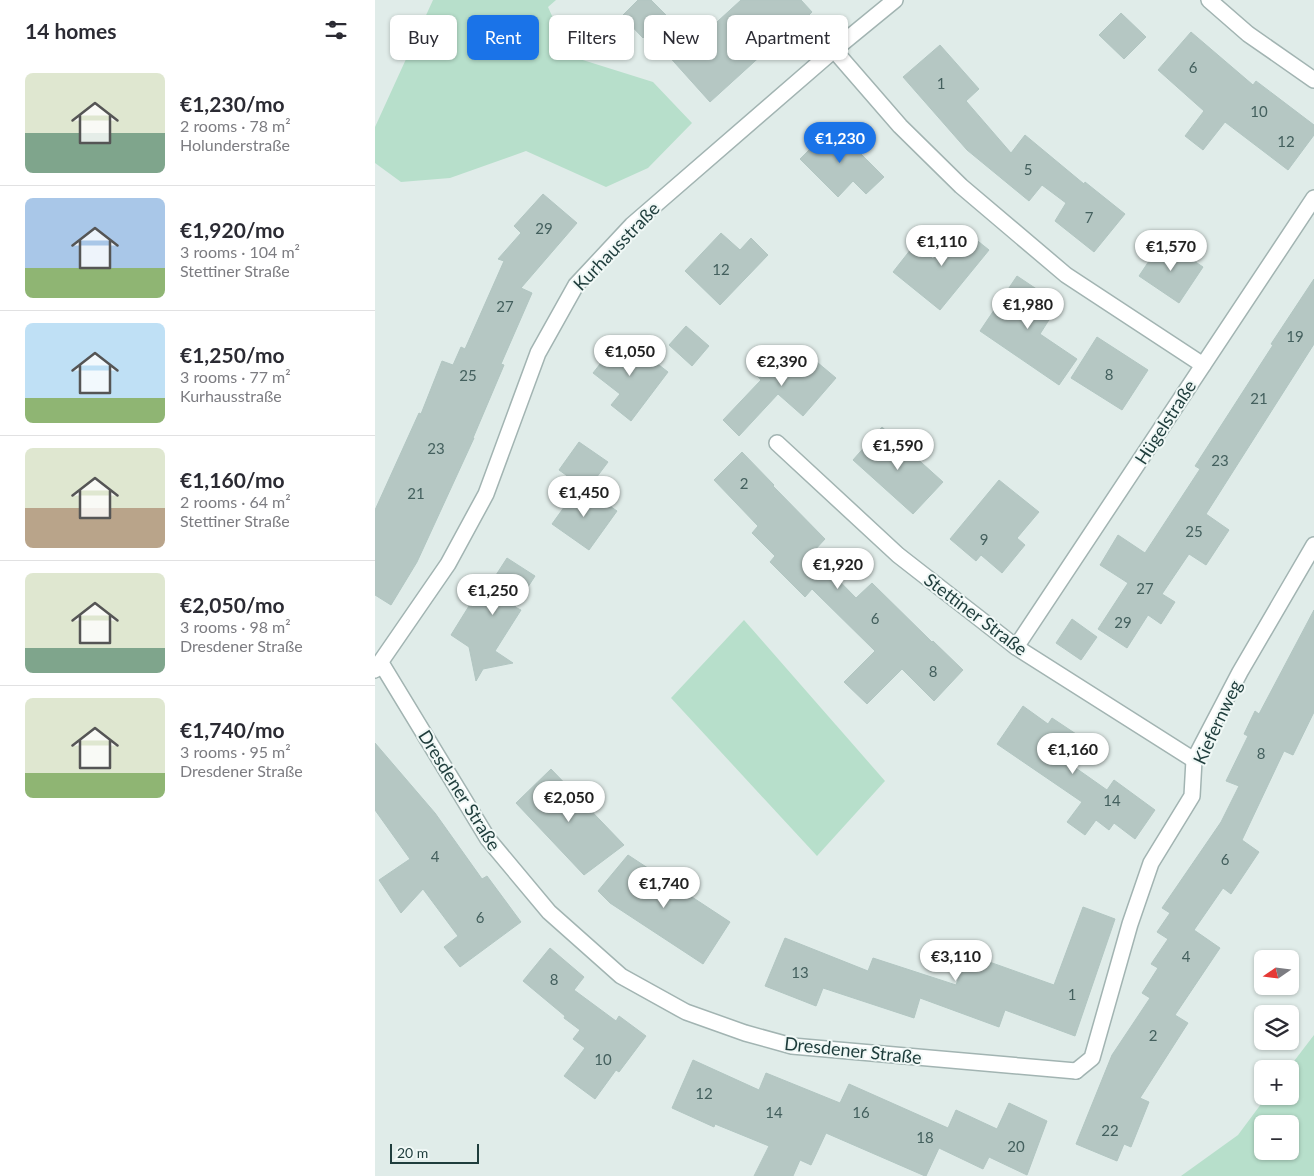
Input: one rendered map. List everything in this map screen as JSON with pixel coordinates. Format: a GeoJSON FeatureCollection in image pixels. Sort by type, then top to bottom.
{"type":"FeatureCollection","features":[{"type":"Feature","properties":{"kind":"street","name":"Kurhausstraße"},"geometry":{"type":"LineString","coordinates":[[848,39],[895,0]]}},
{"type":"Feature","properties":{"kind":"street"},"geometry":{"type":"LineString","coordinates":[[1209,0],[1248,34],[1314,80]]}},
{"type":"Feature","properties":{"kind":"street","name":"Kurhausstraße"},"geometry":{"type":"LineString","coordinates":[[378,666],[448,564],[486,494],[538,353],[576,285],[632,224],[822,60]]}},
{"type":"Feature","properties":{"kind":"street"},"geometry":{"type":"LineString","coordinates":[[843,60],[900,126],[961,186],[1066,275],[1203,365]]}},
{"type":"Feature","properties":{"kind":"street","name":"Hügelstraße"},"geometry":{"type":"LineString","coordinates":[[1017,647],[1314,198]]}},
{"type":"Feature","properties":{"kind":"street","name":"Stettiner Straße"},"geometry":{"type":"LineString","coordinates":[[777,443],[899,555],[1017,647],[1194,760]]}},
{"type":"Feature","properties":{"kind":"street","name":"Kiefernweg"},"geometry":{"type":"LineString","coordinates":[[1076,1071],[1091,1058],[1130,924],[1151,863],[1192,796],[1194,760],[1240,672],[1314,544]]}},
{"type":"Feature","properties":{"kind":"street","name":"Dresdener Straße"},"geometry":{"type":"LineString","coordinates":[[378,666],[487,839],[549,912],[621,976],[686,1012],[745,1033],[792,1046],[1076,1071]]}},
{"type":"Feature","properties":{"kind":"green space"},"geometry":{"type":"Polygon","coordinates":[[[433,0],[556,0],[548,7],[552,15],[549,15],[549,60],[583,60],[653,82],[692,123],[648,168],[606,187],[526,151],[450,178],[401,182],[375,163],[375,127],[406,60],[457,60],[457,15],[426,15],[433,0]]]}},
{"type":"Feature","properties":{"kind":"green space"},"geometry":{"type":"Polygon","coordinates":[[[744,620],[885,781],[817,856],[671,698],[744,620]]]}},
{"type":"Feature","properties":{"kind":"green space"},"geometry":{"type":"Polygon","coordinates":[[[1314,1035],[1314,1176],[1181,1176],[1238,1135],[1260,1105],[1299,1105],[1299,1060],[1295,1060],[1314,1035]]]}},
{"type":"Feature","properties":{"kind":"building"},"geometry":{"type":"Polygon","coordinates":[[[638,0],[651,0],[666,15],[644,15],[643,38],[634,29],[634,15],[623,15],[638,0]]]}},
{"type":"Feature","properties":{"kind":"building"},"geometry":{"type":"Polygon","coordinates":[[[741,0],[801,0],[812,12],[809,15],[727,15],[727,60],[756,60],[710,102],[672,60],[717,60],[717,22],[741,0]]]}},
{"type":"Feature","properties":{"kind":"building"},"geometry":{"type":"Polygon","coordinates":[[[1121,13],[1146,37],[1124,59],[1099,35],[1121,13]]]}},
{"type":"Feature","properties":{"kind":"building"},"geometry":{"type":"Polygon","coordinates":[[[1191,32],[1253,85],[1256,81],[1314,125],[1314,135],[1288,170],[1225,122],[1203,150],[1185,136],[1204,111],[1158,70],[1191,32]]]}},
{"type":"Feature","properties":{"kind":"building"},"geometry":{"type":"Polygon","coordinates":[[[940,45],[979,89],[966,101],[1011,153],[1025,135],[1084,184],[1085,182],[1125,214],[1094,252],[1055,221],[1066,203],[1042,185],[1029,201],[967,150],[903,77],[940,45]]]}},
{"type":"Feature","properties":{"kind":"building"},"geometry":{"type":"Polygon","coordinates":[[[833,126],[884,177],[866,194],[853,181],[838,197],[800,159],[833,126]]]}},
{"type":"Feature","properties":{"kind":"building"},"geometry":{"type":"Polygon","coordinates":[[[543,194],[577,223],[521,288],[532,293],[501,364],[504,365],[474,438],[417,562],[391,605],[375,595],[375,510],[419,413],[421,414],[442,361],[453,365],[461,347],[465,349],[504,261],[498,259],[521,233],[514,226],[543,194]]]}},
{"type":"Feature","properties":{"kind":"building"},"geometry":{"type":"Polygon","coordinates":[[[959,226],[989,250],[940,310],[893,272],[915,244],[933,259],[959,226]]]}},
{"type":"Feature","properties":{"kind":"building"},"geometry":{"type":"Polygon","coordinates":[[[721,233],[740,250],[751,238],[768,255],[720,305],[685,271],[721,233]]]}},
{"type":"Feature","properties":{"kind":"building"},"geometry":{"type":"Polygon","coordinates":[[[1163,240],[1203,267],[1179,303],[1139,276],[1163,240]]]}},
{"type":"Feature","properties":{"kind":"building"},"geometry":{"type":"Polygon","coordinates":[[[1017,276],[1059,304],[1040,334],[1077,359],[1059,385],[980,331],[1017,276]]]}},
{"type":"Feature","properties":{"kind":"building"},"geometry":{"type":"Polygon","coordinates":[[[1314,279],[1314,344],[1206,514],[1229,530],[1206,565],[1189,554],[1162,594],[1175,602],[1161,624],[1148,615],[1127,648],[1098,629],[1128,583],[1100,565],[1118,535],[1145,553],[1200,469],[1195,466],[1314,279]]]}},
{"type":"Feature","properties":{"kind":"building"},"geometry":{"type":"Polygon","coordinates":[[[686,326],[709,346],[692,366],[669,345],[686,326]]]}},
{"type":"Feature","properties":{"kind":"building"},"geometry":{"type":"Polygon","coordinates":[[[622,336],[668,372],[631,421],[611,405],[620,394],[593,373],[622,336]]]}},
{"type":"Feature","properties":{"kind":"building"},"geometry":{"type":"Polygon","coordinates":[[[1097,337],[1148,370],[1122,410],[1071,378],[1097,337]]]}},
{"type":"Feature","properties":{"kind":"building"},"geometry":{"type":"Polygon","coordinates":[[[799,347],[836,378],[803,416],[778,394],[739,436],[723,420],[761,380],[754,373],[774,349],[788,361],[799,347]]]}},
{"type":"Feature","properties":{"kind":"building"},"geometry":{"type":"Polygon","coordinates":[[[882,427],[943,482],[913,514],[853,460],[882,427]]]}},
{"type":"Feature","properties":{"kind":"building"},"geometry":{"type":"Polygon","coordinates":[[[579,442],[608,462],[587,490],[559,470],[579,442]]]}},
{"type":"Feature","properties":{"kind":"building"},"geometry":{"type":"Polygon","coordinates":[[[742,452],[825,539],[812,553],[856,598],[872,583],[963,670],[934,701],[902,669],[867,704],[844,682],[875,651],[812,589],[805,597],[770,562],[775,556],[752,533],[758,526],[714,480],[742,452]]]}},
{"type":"Feature","properties":{"kind":"building"},"geometry":{"type":"Polygon","coordinates":[[[999,480],[1039,512],[1017,538],[1025,545],[1002,573],[981,555],[976,561],[950,539],[999,480]]]}},
{"type":"Feature","properties":{"kind":"building"},"geometry":{"type":"Polygon","coordinates":[[[580,485],[617,511],[589,550],[552,524],[580,485]]]}},
{"type":"Feature","properties":{"kind":"building"},"geometry":{"type":"Polygon","coordinates":[[[507,558],[535,576],[515,607],[521,610],[495,651],[513,663],[483,669],[476,681],[469,647],[451,635],[482,585],[487,589],[507,558]]]}},
{"type":"Feature","properties":{"kind":"building"},"geometry":{"type":"Polygon","coordinates":[[[1314,610],[1314,712],[1293,755],[1284,751],[1242,840],[1259,852],[1231,894],[1223,888],[1194,930],[1220,948],[1175,1015],[1188,1023],[1140,1098],[1149,1102],[1131,1147],[1124,1144],[1117,1161],[1076,1144],[1112,1055],[1150,998],[1142,993],[1158,968],[1151,964],[1168,939],[1157,932],[1170,913],[1162,908],[1221,822],[1239,786],[1226,781],[1248,736],[1244,734],[1255,711],[1259,714],[1314,610]]]}},
{"type":"Feature","properties":{"kind":"building"},"geometry":{"type":"Polygon","coordinates":[[[1072,619],[1097,637],[1081,660],[1056,643],[1072,619]]]}},
{"type":"Feature","properties":{"kind":"building"},"geometry":{"type":"Polygon","coordinates":[[[1023,706],[1048,724],[1052,718],[1079,736],[1063,759],[1107,790],[1114,780],[1155,810],[1135,839],[1114,823],[1109,830],[1096,820],[1085,835],[1067,822],[1082,802],[997,744],[1023,706]]]}},
{"type":"Feature","properties":{"kind":"building"},"geometry":{"type":"Polygon","coordinates":[[[375,743],[435,813],[482,879],[487,876],[521,922],[460,967],[444,947],[458,936],[423,889],[401,913],[379,880],[410,859],[375,810],[375,743]]]}},
{"type":"Feature","properties":{"kind":"building"},"geometry":{"type":"Polygon","coordinates":[[[551,769],[624,845],[584,875],[516,803],[551,769]]]}},
{"type":"Feature","properties":{"kind":"building"},"geometry":{"type":"Polygon","coordinates":[[[628,855],[730,922],[703,964],[610,903],[598,891],[628,855]]]}},
{"type":"Feature","properties":{"kind":"building"},"geometry":{"type":"Polygon","coordinates":[[[1083,907],[1115,919],[1075,1036],[1005,1010],[999,1027],[920,998],[914,1018],[823,988],[816,1006],[765,986],[785,938],[868,971],[873,958],[956,985],[967,954],[1054,985],[1083,907]]]}},
{"type":"Feature","properties":{"kind":"building"},"geometry":{"type":"Polygon","coordinates":[[[550,948],[584,977],[574,990],[616,1021],[619,1016],[646,1036],[619,1072],[616,1070],[595,1099],[564,1076],[585,1048],[573,1039],[580,1030],[523,981],[550,948]]]}},
{"type":"Feature","properties":{"kind":"building"},"geometry":{"type":"Polygon","coordinates":[[[693,1060],[759,1090],[766,1073],[840,1103],[849,1084],[948,1128],[956,1110],[997,1129],[1009,1103],[1047,1121],[1027,1175],[989,1157],[983,1169],[939,1148],[925,1176],[826,1133],[811,1165],[800,1160],[793,1176],[754,1176],[769,1146],[715,1124],[714,1127],[672,1108],[693,1060]]]}}]}
